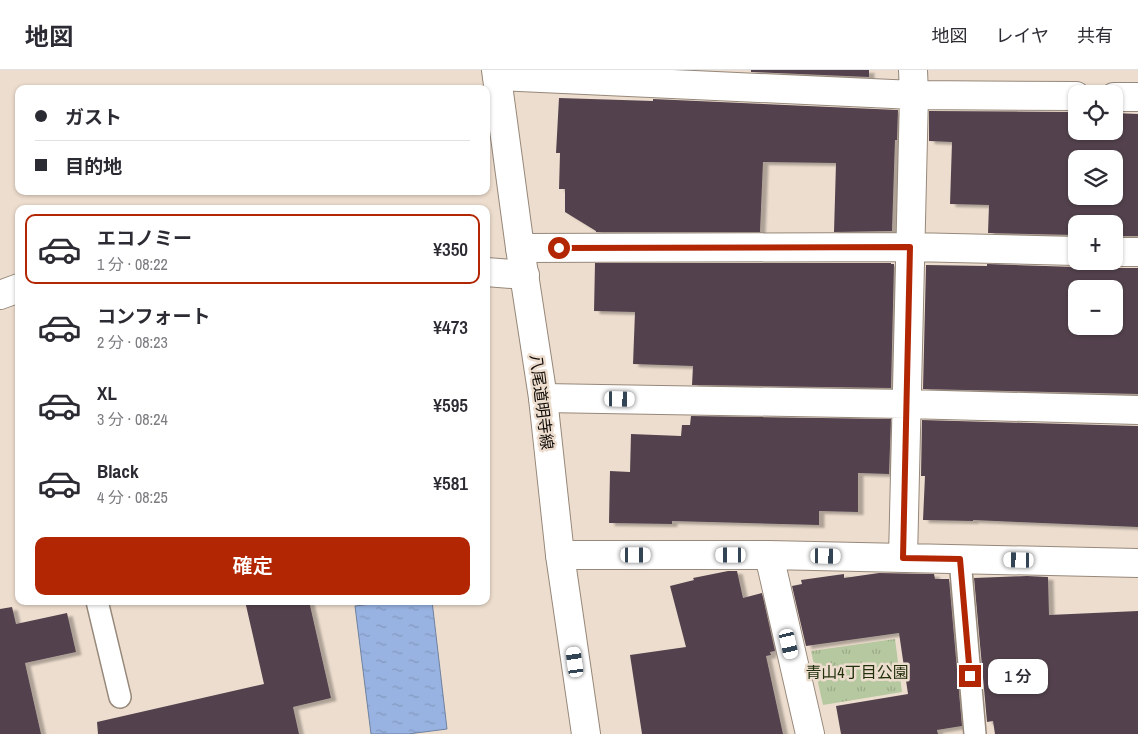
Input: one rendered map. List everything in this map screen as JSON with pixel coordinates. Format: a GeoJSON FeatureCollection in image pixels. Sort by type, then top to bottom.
{"type":"FeatureCollection","features":[{"type":"Feature","properties":{"kind":"street"},"geometry":{"type":"LineString","coordinates":[[497,73],[913,82],[1068,95]]}},
{"type":"Feature","properties":{"kind":"street","name":"八尾道明寺線"},"geometry":{"type":"LineString","coordinates":[[497,73],[520,248],[543,398],[560,555],[586,734]]}},
{"type":"Feature","properties":{"kind":"street"},"geometry":{"type":"LineString","coordinates":[[903,558],[913,82]]}},
{"type":"Feature","properties":{"kind":"street"},"geometry":{"type":"LineString","coordinates":[[1123,97],[1138,97]]}},
{"type":"Feature","properties":{"kind":"street"},"geometry":{"type":"LineString","coordinates":[[520,248],[910,247],[1068,251]]}},
{"type":"Feature","properties":{"kind":"street"},"geometry":{"type":"LineString","coordinates":[[1123,252],[1138,252]]}},
{"type":"Feature","properties":{"kind":"street"},"geometry":{"type":"LineString","coordinates":[[490,272],[525,275]]}},
{"type":"Feature","properties":{"kind":"street"},"geometry":{"type":"LineString","coordinates":[[0,295],[15,289]]}},
{"type":"Feature","properties":{"kind":"street"},"geometry":{"type":"LineString","coordinates":[[543,398],[1138,410]]}},
{"type":"Feature","properties":{"kind":"street"},"geometry":{"type":"LineString","coordinates":[[560,555],[768,555],[1138,563]]}},
{"type":"Feature","properties":{"kind":"street"},"geometry":{"type":"LineString","coordinates":[[768,555],[810,734]]}},
{"type":"Feature","properties":{"kind":"lane"},"geometry":{"type":"LineString","coordinates":[[960,559],[976,734]]}},
{"type":"Feature","properties":{"kind":"lane"},"geometry":{"type":"LineString","coordinates":[[98,605],[120,697]]}},
{"type":"Feature","properties":{"kind":"green space","name":"青山4丁目公園"},"geometry":{"type":"Polygon","coordinates":[[[895,639],[902,692],[823,705],[811,651],[895,639]]]}},
{"type":"Feature","properties":{"kind":"water"},"geometry":{"type":"Polygon","coordinates":[[[432,605],[447,729],[408,734],[371,734],[355,606],[432,605]]]}},
{"type":"Feature","properties":{"kind":"building"},"geometry":{"type":"Polygon","coordinates":[[[751,70],[869,70],[869,77],[751,72],[751,70]]]}},
{"type":"Feature","properties":{"kind":"building"},"geometry":{"type":"Polygon","coordinates":[[[559,98],[653,101],[653,99],[898,110],[897,140],[895,140],[892,231],[834,232],[836,163],[763,162],[760,232],[596,232],[565,212],[565,189],[559,189],[560,153],[556,153],[559,98]]]}},
{"type":"Feature","properties":{"kind":"building"},"geometry":{"type":"Polygon","coordinates":[[[929,111],[1068,112],[1068,140],[1123,140],[1123,113],[1138,114],[1138,236],[1123,236],[1123,215],[1068,215],[1068,235],[988,233],[989,205],[950,204],[952,142],[929,141],[929,111]]]}},
{"type":"Feature","properties":{"kind":"building"},"geometry":{"type":"Polygon","coordinates":[[[595,263],[894,264],[891,388],[692,385],[693,366],[633,364],[635,312],[594,311],[595,263]]]}},
{"type":"Feature","properties":{"kind":"building"},"geometry":{"type":"Polygon","coordinates":[[[987,264],[1068,267],[1068,270],[1123,270],[1123,268],[1138,268],[1138,394],[923,389],[926,265],[987,266],[987,264]]]}},
{"type":"Feature","properties":{"kind":"building"},"geometry":{"type":"Polygon","coordinates":[[[691,416],[891,419],[889,474],[858,473],[858,512],[819,511],[819,525],[672,521],[672,524],[609,523],[610,471],[630,472],[631,434],[681,436],[682,425],[690,425],[691,416]]]}},
{"type":"Feature","properties":{"kind":"building"},"geometry":{"type":"Polygon","coordinates":[[[922,420],[1138,426],[1138,527],[973,520],[923,520],[925,476],[921,476],[922,420]]]}},
{"type":"Feature","properties":{"kind":"building"},"geometry":{"type":"Polygon","coordinates":[[[737,571],[743,598],[762,593],[775,651],[770,652],[771,655],[766,656],[783,734],[642,734],[630,655],[686,647],[670,586],[694,580],[693,578],[737,571]]]}},
{"type":"Feature","properties":{"kind":"building"},"geometry":{"type":"Polygon","coordinates":[[[879,573],[934,574],[935,579],[949,579],[962,726],[937,730],[938,734],[841,734],[836,706],[908,694],[899,633],[806,646],[792,586],[802,584],[801,580],[844,574],[844,578],[879,573]]]}},
{"type":"Feature","properties":{"kind":"building"},"geometry":{"type":"Polygon","coordinates":[[[1048,577],[1049,615],[1138,611],[1138,734],[995,734],[993,721],[987,722],[974,578],[1048,577]]]}},
{"type":"Feature","properties":{"kind":"building"},"geometry":{"type":"Polygon","coordinates":[[[246,605],[310,605],[331,698],[293,707],[299,734],[98,734],[97,722],[264,684],[246,605]]]}},
{"type":"Feature","properties":{"kind":"building"},"geometry":{"type":"Polygon","coordinates":[[[12,607],[16,624],[67,613],[76,652],[25,663],[41,734],[0,734],[0,609],[12,607]]]}},
{"type":"Feature","properties":{"kind":"route"},"geometry":{"type":"LineString","coordinates":[[559,248],[910,247],[903,558],[960,559],[970,676]]}}]}
